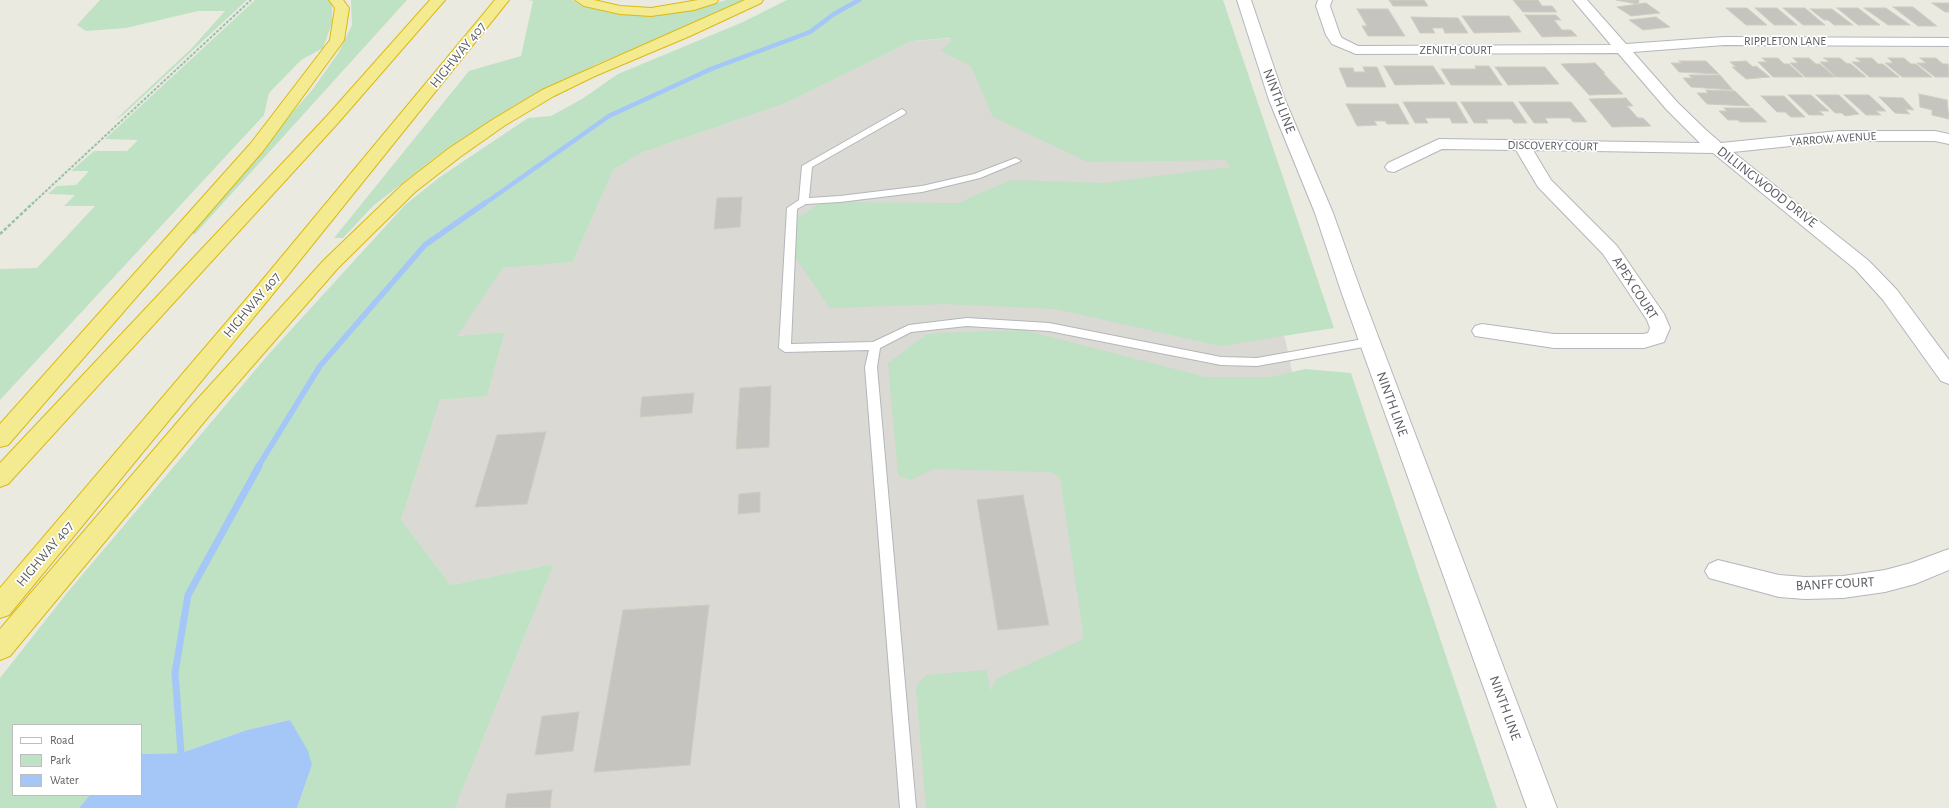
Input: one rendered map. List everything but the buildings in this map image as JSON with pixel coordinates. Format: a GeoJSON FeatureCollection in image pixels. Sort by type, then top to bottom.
{"type":"FeatureCollection","features":[{"type":"Feature","properties":{"kind":"highway"},"geometry":{"type":"LineString","coordinates":[[0,439],[257,147],[337,40],[342,8],[336,0]]}},
{"type":"Feature","properties":{"kind":"highway","name":"HIGHWAY 407"},"geometry":{"type":"LineString","coordinates":[[0,608],[261,295],[502,0]]}},
{"type":"Feature","properties":{"kind":"highway"},"geometry":{"type":"LineString","coordinates":[[582,0],[620,10],[651,12],[694,6],[711,0]]}},
{"type":"Feature","properties":{"kind":"highway"},"geometry":{"type":"LineString","coordinates":[[0,648],[200,410],[331,264],[408,188],[454,153],[498,123],[548,94],[590,73],[756,0]]}},
{"type":"Feature","properties":{"kind":"highway"},"geometry":{"type":"LineString","coordinates":[[0,478],[332,120],[436,2]]}},
{"type":"Feature","properties":{"kind":"street","name":"NINTH LINE"},"geometry":{"type":"LineString","coordinates":[[1244,0],[1277,100],[1324,213],[1369,342],[1542,808]]}},
{"type":"Feature","properties":{"kind":"street","name":"ZENITH COURT"},"geometry":{"type":"LineString","coordinates":[[1325,0],[1322,6],[1333,36],[1337,42],[1356,50],[1601,50],[1622,48]]}},
{"type":"Feature","properties":{"kind":"street","name":"DILLINGWOOD DRIVE"},"geometry":{"type":"LineString","coordinates":[[1580,0],[1672,106],[1700,134],[1862,265],[1890,295],[1949,376]]}},
{"type":"Feature","properties":{"kind":"street","name":"RIPPLETON LANE"},"geometry":{"type":"LineString","coordinates":[[1622,48],[1724,41],[1949,42]]}},
{"type":"Feature","properties":{"kind":"street","name":"YARROW AVENUE"},"geometry":{"type":"LineString","coordinates":[[1717,148],[1742,147],[1839,136],[1935,136],[1949,139]]}},
{"type":"Feature","properties":{"kind":"street","name":"DISCOVERY COURT"},"geometry":{"type":"LineString","coordinates":[[1394,167],[1439,144],[1717,148]]}},
{"type":"Feature","properties":{"kind":"street","name":"APEX COURT"},"geometry":{"type":"LineString","coordinates":[[1482,331],[1554,341],[1644,341],[1657,337],[1660,328],[1657,319],[1610,250],[1544,184],[1521,145]]}},
{"type":"Feature","properties":{"kind":"street","name":"BANFF COURT"},"geometry":{"type":"LineString","coordinates":[[1718,571],[1779,586],[1806,588],[1843,587],[1886,581],[1908,575],[1949,559]]}},
{"type":"Feature","properties":{"kind":"lane"},"geometry":{"type":"LineString","coordinates":[[804,201],[807,166],[902,112]]}},
{"type":"Feature","properties":{"kind":"lane"},"geometry":{"type":"LineString","coordinates":[[1016,161],[977,176],[922,189],[840,199],[804,201],[792,208],[785,348],[875,346],[909,329],[967,322],[1049,327],[1221,361],[1257,362],[1369,342]]}},
{"type":"Feature","properties":{"kind":"lane"},"geometry":{"type":"LineString","coordinates":[[875,346],[871,367],[908,808]]}},
{"type":"Feature","properties":{"kind":"path"},"geometry":{"type":"LineString","coordinates":[[0,234],[91,147],[251,0]]}},
{"type":"Feature","properties":{"kind":"shaded area"},"geometry":{"type":"Polygon","coordinates":[[[1192,23],[1286,343],[1328,538],[1412,808],[455,808],[554,564],[451,585],[401,520],[440,400],[487,396],[505,332],[456,336],[503,268],[573,262],[613,170],[641,153],[786,103],[912,41],[1192,23]]]}},
{"type":"Feature","properties":{"kind":"green space"},"geometry":{"type":"Polygon","coordinates":[[[100,0],[247,0],[124,114],[114,121],[191,49],[225,11],[198,11],[126,28],[86,31],[77,25],[100,0]]]}},
{"type":"Feature","properties":{"kind":"green space"},"geometry":{"type":"Polygon","coordinates":[[[255,0],[329,0],[332,3],[332,23],[323,48],[301,60],[269,93],[264,115],[0,400],[0,269],[37,268],[95,206],[64,206],[75,195],[48,194],[57,186],[76,185],[89,171],[71,171],[94,151],[127,151],[138,140],[105,139],[255,0]]]}},
{"type":"Feature","properties":{"kind":"green space"},"geometry":{"type":"Polygon","coordinates":[[[351,0],[407,0],[195,234],[187,234],[313,89],[339,52],[352,25],[351,0]]]}},
{"type":"Feature","properties":{"kind":"green space"},"geometry":{"type":"Polygon","coordinates":[[[528,0],[572,0],[585,7],[616,14],[649,15],[677,13],[727,0],[747,0],[729,10],[597,64],[514,106],[442,152],[373,206],[343,238],[334,238],[469,71],[521,56],[533,1],[528,0]]]}},
{"type":"Feature","properties":{"kind":"green space"},"geometry":{"type":"Polygon","coordinates":[[[787,0],[1223,0],[1334,328],[1220,346],[1056,309],[946,304],[830,308],[793,254],[798,218],[822,202],[958,203],[1011,180],[1104,183],[1220,168],[1230,169],[1226,160],[1088,162],[993,117],[971,66],[941,51],[953,40],[949,38],[912,41],[786,103],[641,153],[613,170],[573,262],[503,268],[457,336],[505,332],[487,396],[440,400],[401,520],[451,585],[554,564],[455,808],[297,808],[312,765],[290,720],[247,730],[181,753],[142,754],[142,724],[12,724],[12,796],[89,796],[79,808],[0,808],[0,678],[67,593],[268,355],[405,205],[440,177],[528,118],[551,116],[582,99],[618,74],[743,22],[787,0]]]}},
{"type":"Feature","properties":{"kind":"green space"},"geometry":{"type":"Polygon","coordinates":[[[1024,330],[1205,377],[1272,377],[1305,369],[1351,373],[1497,808],[926,808],[916,687],[926,675],[986,670],[991,692],[996,679],[1084,639],[1060,477],[1050,472],[934,469],[910,480],[898,475],[888,363],[926,335],[938,333],[1024,330]]]}},
{"type":"Feature","properties":{"kind":"water"},"geometry":{"type":"Polygon","coordinates":[[[290,720],[308,751],[312,765],[297,808],[79,808],[89,796],[142,796],[142,754],[181,753],[247,730],[290,720]]]}},
{"type":"Feature","properties":{"kind":"waterway"},"geometry":{"type":"LineString","coordinates":[[484,204],[609,116],[711,69],[810,32],[834,14],[859,0]]}},
{"type":"Feature","properties":{"kind":"waterway"},"geometry":{"type":"LineString","coordinates":[[258,467],[320,366],[425,245],[485,203]]}},
{"type":"Feature","properties":{"kind":"waterway"},"geometry":{"type":"LineString","coordinates":[[181,753],[175,673],[188,595],[259,466]]}}]}
